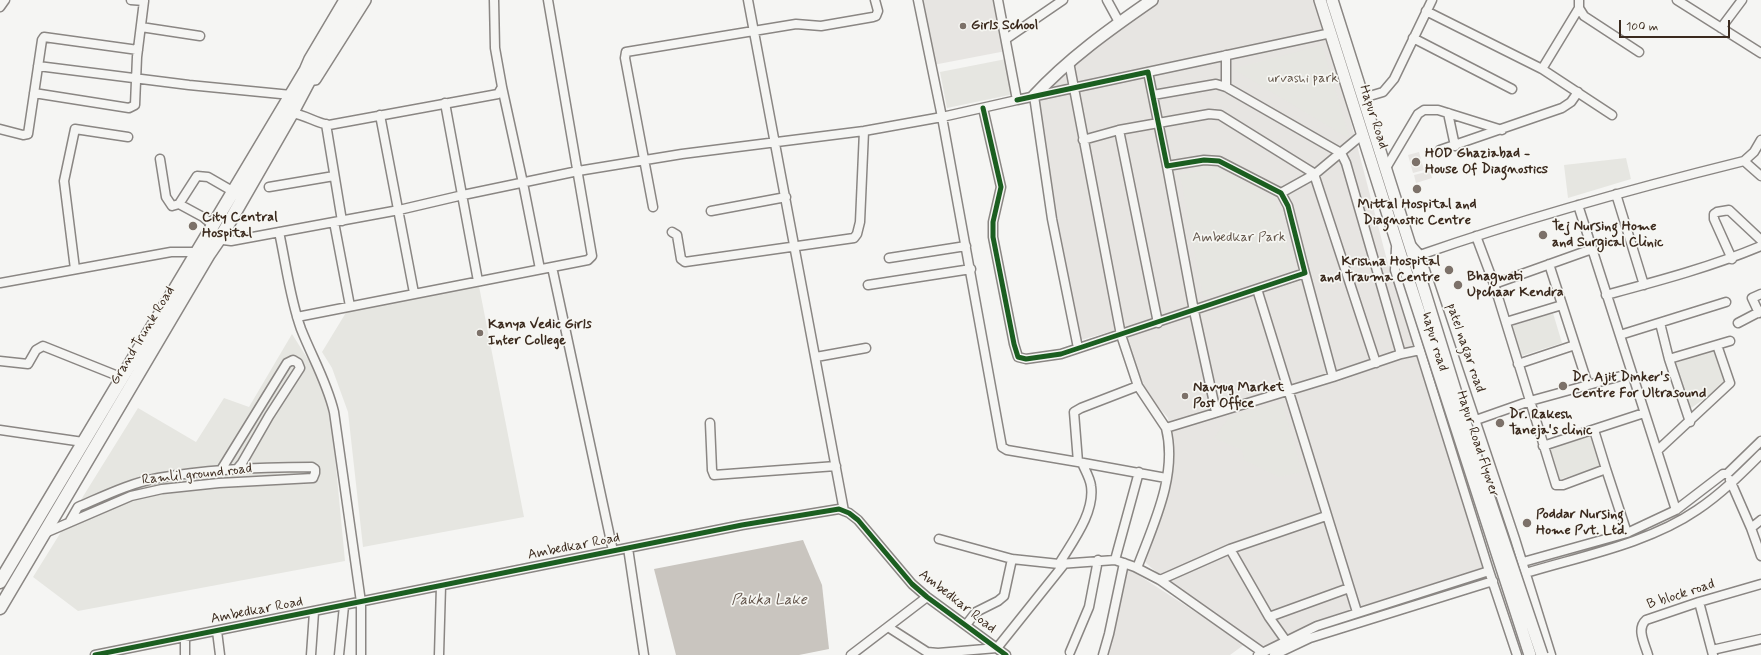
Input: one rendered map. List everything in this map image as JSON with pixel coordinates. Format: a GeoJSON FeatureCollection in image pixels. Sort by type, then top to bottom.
{"type":"FeatureCollection","features":[{"type":"Feature","properties":{"kind":"highway"},"geometry":{"type":"LineString","coordinates":[[309,73],[354,0]]}},
{"type":"Feature","properties":{"kind":"highway","name":"Grand Trunk Road"},"geometry":{"type":"LineString","coordinates":[[0,582],[83,442],[199,252],[291,95],[309,73]]}},
{"type":"Feature","properties":{"kind":"highway","name":"Grand Trunk Road"},"geometry":{"type":"LineString","coordinates":[[0,608],[209,254],[222,236],[292,113],[309,73]]}},
{"type":"Feature","properties":{"kind":"highway"},"geometry":{"type":"LineString","coordinates":[[19,550],[31,556]]}},
{"type":"Feature","properties":{"kind":"main road"},"geometry":{"type":"LineString","coordinates":[[344,0],[310,59],[309,73],[315,79],[365,0]]}},
{"type":"Feature","properties":{"kind":"main road"},"geometry":{"type":"LineString","coordinates":[[1034,96],[1052,76],[1119,22],[1152,0]]}},
{"type":"Feature","properties":{"kind":"main road","name":"Hapur Road"},"geometry":{"type":"LineString","coordinates":[[1320,0],[1397,243]]}},
{"type":"Feature","properties":{"kind":"main road","name":"hapur road"},"geometry":{"type":"LineString","coordinates":[[1332,0],[1409,243]]}},
{"type":"Feature","properties":{"kind":"main road","name":"Hapur Road Flyover"},"geometry":{"type":"LineString","coordinates":[[1397,243],[1530,655]]}},
{"type":"Feature","properties":{"kind":"main road","name":"Hapur Road Flyover"},"geometry":{"type":"LineString","coordinates":[[1409,243],[1482,477],[1542,655]]}},
{"type":"Feature","properties":{"kind":"street"},"geometry":{"type":"LineString","coordinates":[[0,7],[5,0]]}},
{"type":"Feature","properties":{"kind":"street"},"geometry":{"type":"LineString","coordinates":[[34,93],[132,108],[135,103],[138,50],[144,1],[131,0]]}},
{"type":"Feature","properties":{"kind":"street"},"geometry":{"type":"LineString","coordinates":[[494,0],[495,48],[540,269]]}},
{"type":"Feature","properties":{"kind":"street"},"geometry":{"type":"LineString","coordinates":[[297,317],[588,260],[592,256],[548,0]]}},
{"type":"Feature","properties":{"kind":"street"},"geometry":{"type":"LineString","coordinates":[[748,0],[844,511]]}},
{"type":"Feature","properties":{"kind":"street"},"geometry":{"type":"LineString","coordinates":[[653,207],[625,58],[626,52],[796,24],[821,26],[873,17],[876,16],[878,11],[875,0]]}},
{"type":"Feature","properties":{"kind":"street"},"geometry":{"type":"LineString","coordinates":[[918,0],[971,268],[1002,447],[1007,450],[1139,472],[1166,478]]}},
{"type":"Feature","properties":{"kind":"street"},"geometry":{"type":"LineString","coordinates":[[998,0],[1017,100]]}},
{"type":"Feature","properties":{"kind":"street"},"geometry":{"type":"LineString","coordinates":[[1006,39],[1050,4],[1063,0]]}},
{"type":"Feature","properties":{"kind":"street"},"geometry":{"type":"LineString","coordinates":[[1107,0],[1119,22]]}},
{"type":"Feature","properties":{"kind":"street"},"geometry":{"type":"LineString","coordinates":[[1363,98],[1376,95],[1388,87],[1432,0]]}},
{"type":"Feature","properties":{"kind":"street"},"geometry":{"type":"LineString","coordinates":[[1677,0],[1689,3],[1721,28],[1760,50]]}},
{"type":"Feature","properties":{"kind":"street"},"geometry":{"type":"LineString","coordinates":[[1721,28],[1742,0]]}},
{"type":"Feature","properties":{"kind":"street"},"geometry":{"type":"LineString","coordinates":[[1542,69],[1579,4]]}},
{"type":"Feature","properties":{"kind":"street"},"geometry":{"type":"LineString","coordinates":[[1579,4],[1584,16],[1639,52]]}},
{"type":"Feature","properties":{"kind":"street"},"geometry":{"type":"LineString","coordinates":[[1426,11],[1542,69],[1612,115]]}},
{"type":"Feature","properties":{"kind":"street"},"geometry":{"type":"LineString","coordinates":[[141,26],[200,36]]}},
{"type":"Feature","properties":{"kind":"street"},"geometry":{"type":"LineString","coordinates":[[222,236],[223,240],[231,241],[399,210],[463,195],[578,172],[682,154],[864,131],[942,117],[1331,33]]}},
{"type":"Feature","properties":{"kind":"street"},"geometry":{"type":"LineString","coordinates":[[0,129],[23,135],[28,134],[42,40],[44,37],[138,50]]}},
{"type":"Feature","properties":{"kind":"street"},"geometry":{"type":"LineString","coordinates":[[1413,38],[1512,89]]}},
{"type":"Feature","properties":{"kind":"street"},"geometry":{"type":"LineString","coordinates":[[1226,55],[1226,87]]}},
{"type":"Feature","properties":{"kind":"street"},"geometry":{"type":"LineString","coordinates":[[1070,62],[1083,140],[1121,335],[1138,386],[1166,428],[1169,457],[1166,478],[1159,506],[1137,568]]}},
{"type":"Feature","properties":{"kind":"street"},"geometry":{"type":"LineString","coordinates":[[38,66],[291,95]]}},
{"type":"Feature","properties":{"kind":"street"},"geometry":{"type":"LineString","coordinates":[[1148,72],[1194,311],[1216,412]]}},
{"type":"Feature","properties":{"kind":"street"},"geometry":{"type":"LineString","coordinates":[[1153,95],[1216,84],[1226,87],[1341,153],[1346,163],[1401,354]]}},
{"type":"Feature","properties":{"kind":"street"},"geometry":{"type":"LineString","coordinates":[[292,113],[326,124],[498,94],[502,87]]}},
{"type":"Feature","properties":{"kind":"street"},"geometry":{"type":"LineString","coordinates":[[1440,150],[1502,130],[1562,108],[1571,102],[1578,92]]}},
{"type":"Feature","properties":{"kind":"street"},"geometry":{"type":"LineString","coordinates":[[1034,96],[1052,219],[1078,348]]}},
{"type":"Feature","properties":{"kind":"street"},"geometry":{"type":"LineString","coordinates":[[445,103],[478,281]]}},
{"type":"Feature","properties":{"kind":"street"},"geometry":{"type":"LineString","coordinates":[[983,108],[1001,187],[993,222],[993,238],[1016,353],[1018,356],[1026,359],[1034,359],[1061,354],[1306,273]]}},
{"type":"Feature","properties":{"kind":"street"},"geometry":{"type":"LineString","coordinates":[[1386,168],[1418,114],[1424,110],[1431,108],[1502,130]]}},
{"type":"Feature","properties":{"kind":"street"},"geometry":{"type":"LineString","coordinates":[[1448,113],[1455,146]]}},
{"type":"Feature","properties":{"kind":"street"},"geometry":{"type":"LineString","coordinates":[[1083,140],[1119,130],[1209,114],[1220,115],[1314,174],[1376,363]]}},
{"type":"Feature","properties":{"kind":"street"},"geometry":{"type":"LineString","coordinates":[[380,115],[414,293]]}},
{"type":"Feature","properties":{"kind":"street"},"geometry":{"type":"LineString","coordinates":[[326,124],[350,306]]}},
{"type":"Feature","properties":{"kind":"street"},"geometry":{"type":"LineString","coordinates":[[75,269],[64,181],[76,129],[128,137]]}},
{"type":"Feature","properties":{"kind":"street"},"geometry":{"type":"LineString","coordinates":[[1119,130],[1158,323]]}},
{"type":"Feature","properties":{"kind":"street"},"geometry":{"type":"LineString","coordinates":[[672,232],[677,235],[681,259],[685,262],[854,238],[857,234],[860,222],[864,131]]}},
{"type":"Feature","properties":{"kind":"street"},"geometry":{"type":"LineString","coordinates":[[1281,194],[1314,174],[1363,134]]}},
{"type":"Feature","properties":{"kind":"street"},"geometry":{"type":"LineString","coordinates":[[1420,255],[1476,236],[1578,205],[1744,161],[1754,152],[1761,140]]}},
{"type":"Feature","properties":{"kind":"street"},"geometry":{"type":"LineString","coordinates":[[160,159],[168,202],[172,206],[179,204],[197,176],[208,177],[234,192]]}},
{"type":"Feature","properties":{"kind":"street"},"geometry":{"type":"LineString","coordinates":[[1167,166],[1204,160],[1219,160],[1281,194],[1286,200],[1333,377]]}},
{"type":"Feature","properties":{"kind":"street"},"geometry":{"type":"LineString","coordinates":[[1744,161],[1761,176]]}},
{"type":"Feature","properties":{"kind":"street"},"geometry":{"type":"LineString","coordinates":[[269,188],[334,176]]}},
{"type":"Feature","properties":{"kind":"street"},"geometry":{"type":"LineString","coordinates":[[1616,194],[1644,285]]}},
{"type":"Feature","properties":{"kind":"street"},"geometry":{"type":"LineString","coordinates":[[711,211],[786,197]]}},
{"type":"Feature","properties":{"kind":"street"},"geometry":{"type":"LineString","coordinates":[[179,204],[203,217],[214,226]]}},
{"type":"Feature","properties":{"kind":"street"},"geometry":{"type":"LineString","coordinates":[[1578,205],[1644,413],[1658,450],[1676,510]]}},
{"type":"Feature","properties":{"kind":"street"},"geometry":{"type":"LineString","coordinates":[[1732,258],[1714,219],[1714,214],[1717,212],[1729,210],[1761,240]]}},
{"type":"Feature","properties":{"kind":"street"},"geometry":{"type":"LineString","coordinates":[[279,232],[297,317],[331,398],[361,602],[361,655]]}},
{"type":"Feature","properties":{"kind":"street"},"geometry":{"type":"LineString","coordinates":[[1476,236],[1494,284],[1556,485],[1563,485],[1606,469]]}},
{"type":"Feature","properties":{"kind":"street","name":"hapur road"},"geometry":{"type":"LineString","coordinates":[[1397,243],[1395,270],[1489,571],[1517,655]]}},
{"type":"Feature","properties":{"kind":"street","name":"patel nagar road"},"geometry":{"type":"LineString","coordinates":[[1409,243],[1420,255],[1476,420],[1552,655]]}},
{"type":"Feature","properties":{"kind":"street"},"geometry":{"type":"LineString","coordinates":[[888,258],[966,246]]}},
{"type":"Feature","properties":{"kind":"street"},"geometry":{"type":"LineString","coordinates":[[1606,295],[1732,258],[1761,246]]}},
{"type":"Feature","properties":{"kind":"street"},"geometry":{"type":"LineString","coordinates":[[1494,284],[1592,249]]}},
{"type":"Feature","properties":{"kind":"street"},"geometry":{"type":"LineString","coordinates":[[0,283],[171,252],[199,252]]}},
{"type":"Feature","properties":{"kind":"street"},"geometry":{"type":"LineString","coordinates":[[1549,264],[1588,385]]}},
{"type":"Feature","properties":{"kind":"street"},"geometry":{"type":"LineString","coordinates":[[552,267],[613,551]]}},
{"type":"Feature","properties":{"kind":"street"},"geometry":{"type":"LineString","coordinates":[[868,285],[971,268]]}},
{"type":"Feature","properties":{"kind":"street"},"geometry":{"type":"LineString","coordinates":[[1257,289],[1287,391],[1357,612]]}},
{"type":"Feature","properties":{"kind":"street"},"geometry":{"type":"LineString","coordinates":[[1738,323],[1760,312],[1752,298],[1761,294]]}},
{"type":"Feature","properties":{"kind":"street"},"geometry":{"type":"LineString","coordinates":[[1620,335],[1726,302]]}},
{"type":"Feature","properties":{"kind":"street"},"geometry":{"type":"LineString","coordinates":[[1506,322],[1562,304]]}},
{"type":"Feature","properties":{"kind":"street"},"geometry":{"type":"LineString","coordinates":[[1660,323],[1669,359],[1690,422]]}},
{"type":"Feature","properties":{"kind":"street"},"geometry":{"type":"LineString","coordinates":[[1669,359],[1730,341]]}},
{"type":"Feature","properties":{"kind":"street"},"geometry":{"type":"LineString","coordinates":[[1518,364],[1575,344]]}},
{"type":"Feature","properties":{"kind":"street"},"geometry":{"type":"LineString","coordinates":[[1658,450],[1690,422],[1730,383],[1717,345]]}},
{"type":"Feature","properties":{"kind":"street"},"geometry":{"type":"LineString","coordinates":[[0,361],[28,364],[36,350],[43,346],[123,378]]}},
{"type":"Feature","properties":{"kind":"street"},"geometry":{"type":"LineString","coordinates":[[816,357],[866,348]]}},
{"type":"Feature","properties":{"kind":"street"},"geometry":{"type":"LineString","coordinates":[[1166,428],[1333,377],[1401,354],[1420,350]]}},
{"type":"Feature","properties":{"kind":"street"},"geometry":{"type":"LineString","coordinates":[[70,521],[78,506],[130,486],[158,478],[237,469],[242,464],[269,416],[300,368],[298,363],[293,360],[287,363],[221,470]]}},
{"type":"Feature","properties":{"kind":"street"},"geometry":{"type":"LineString","coordinates":[[1476,420],[1530,401],[1632,373]]}},
{"type":"Feature","properties":{"kind":"street"},"geometry":{"type":"LineString","coordinates":[[888,627],[927,652],[938,653],[996,648],[1062,563],[1079,530],[1090,504],[1091,487],[1080,462],[1074,412],[1080,408],[1138,386]]}},
{"type":"Feature","properties":{"kind":"street"},"geometry":{"type":"LineString","coordinates":[[1543,446],[1644,413]]}},
{"type":"Feature","properties":{"kind":"street"},"geometry":{"type":"LineString","coordinates":[[710,423],[712,470],[714,475],[836,466]]}},
{"type":"Feature","properties":{"kind":"street"},"geometry":{"type":"LineString","coordinates":[[0,430],[83,442]]}},
{"type":"Feature","properties":{"kind":"street"},"geometry":{"type":"LineString","coordinates":[[1594,430],[1626,533]]}},
{"type":"Feature","properties":{"kind":"street"},"geometry":{"type":"LineString","coordinates":[[1522,562],[1626,533],[1676,510],[1723,474],[1727,474],[1761,441]]}},
{"type":"Feature","properties":{"kind":"street"},"geometry":{"type":"LineString","coordinates":[[1526,573],[1638,539],[1659,530],[1696,510],[1732,484],[1761,454]]}},
{"type":"Feature","properties":{"kind":"street","name":"Ramlil ground road"},"geometry":{"type":"LineString","coordinates":[[44,534],[70,521],[131,496],[162,489],[219,483],[313,478],[315,473],[312,467],[237,469]]}},
{"type":"Feature","properties":{"kind":"street"},"geometry":{"type":"LineString","coordinates":[[1115,560],[1139,472]]}},
{"type":"Feature","properties":{"kind":"street"},"geometry":{"type":"LineString","coordinates":[[1727,474],[1751,528],[1761,556]]}},
{"type":"Feature","properties":{"kind":"street","name":"Ambedkar Road"},"geometry":{"type":"LineString","coordinates":[[95,655],[628,548],[839,509],[858,520],[912,584],[927,597],[1006,655]]}},
{"type":"Feature","properties":{"kind":"street"},"geometry":{"type":"LineString","coordinates":[[1160,580],[1230,549],[1326,516]]}},
{"type":"Feature","properties":{"kind":"street"},"geometry":{"type":"LineString","coordinates":[[1751,528],[1760,522]]}},
{"type":"Feature","properties":{"kind":"street"},"geometry":{"type":"LineString","coordinates":[[1483,551],[1515,539]]}},
{"type":"Feature","properties":{"kind":"street"},"geometry":{"type":"LineString","coordinates":[[939,540],[1012,559],[1062,563],[1115,560],[1124,563],[1160,580],[1260,654],[1317,626],[1489,571]]}},
{"type":"Feature","properties":{"kind":"street"},"geometry":{"type":"LineString","coordinates":[[628,548],[644,655]]}},
{"type":"Feature","properties":{"kind":"street"},"geometry":{"type":"LineString","coordinates":[[1230,549],[1269,617],[1286,641]]}},
{"type":"Feature","properties":{"kind":"street"},"geometry":{"type":"LineString","coordinates":[[966,625],[976,612],[998,601],[1004,596],[1012,559]]}},
{"type":"Feature","properties":{"kind":"street"},"geometry":{"type":"LineString","coordinates":[[1070,652],[1089,607],[1098,560]]}},
{"type":"Feature","properties":{"kind":"street"},"geometry":{"type":"LineString","coordinates":[[1103,655],[1124,563]]}},
{"type":"Feature","properties":{"kind":"street"},"geometry":{"type":"LineString","coordinates":[[1277,654],[1310,638],[1493,581]]}},
{"type":"Feature","properties":{"kind":"street","name":"B block road"},"geometry":{"type":"LineString","coordinates":[[1648,655],[1640,630],[1644,622],[1699,602],[1761,584]]}},
{"type":"Feature","properties":{"kind":"street"},"geometry":{"type":"LineString","coordinates":[[439,655],[441,586]]}},
{"type":"Feature","properties":{"kind":"street"},"geometry":{"type":"LineString","coordinates":[[1269,617],[1349,588]]}},
{"type":"Feature","properties":{"kind":"street"},"geometry":{"type":"LineString","coordinates":[[1501,605],[1533,594]]}},
{"type":"Feature","properties":{"kind":"street"},"geometry":{"type":"LineString","coordinates":[[851,655],[927,597]]}},
{"type":"Feature","properties":{"kind":"street"},"geometry":{"type":"LineString","coordinates":[[1699,602],[1713,652],[1733,645],[1761,639]]}},
{"type":"Feature","properties":{"kind":"street"},"geometry":{"type":"LineString","coordinates":[[339,655],[344,606]]}},
{"type":"Feature","properties":{"kind":"street"},"geometry":{"type":"LineString","coordinates":[[311,655],[314,612]]}},
{"type":"Feature","properties":{"kind":"street"},"geometry":{"type":"LineString","coordinates":[[217,631],[220,655]]}},
{"type":"Feature","properties":{"kind":"street"},"geometry":{"type":"LineString","coordinates":[[185,638],[185,655]]}},
{"type":"Feature","properties":{"kind":"street"},"geometry":{"type":"LineString","coordinates":[[1733,645],[1733,655]]}},
{"type":"Feature","properties":{"kind":"shaded area","name":"Girls School"},"geometry":{"type":"Polygon","coordinates":[[[921,0],[996,0],[1006,51],[933,65],[921,0]]]}},
{"type":"Feature","properties":{"kind":"shaded area"},"geometry":{"type":"Polygon","coordinates":[[[1156,0],[1317,0],[1332,49],[1389,268],[1458,476],[1485,567],[1331,616],[1260,648],[1169,583],[1139,557],[1162,483],[1170,442],[1168,418],[1144,387],[1123,328],[1074,342],[1030,89],[1156,0]]]}},
{"type":"Feature","properties":{"kind":"shaded area","name":"HOD Ghaziabad - House Of Diagnostics"},"geometry":{"type":"Polygon","coordinates":[[[1419,152],[1424,170],[1413,173],[1408,155],[1419,152]]]}},
{"type":"Feature","properties":{"kind":"shaded area"},"geometry":{"type":"Polygon","coordinates":[[[1430,171],[1432,178],[1416,183],[1414,175],[1430,171]]]}},
{"type":"Feature","properties":{"kind":"shaded area"},"geometry":{"type":"Polygon","coordinates":[[[1126,567],[1245,644],[1230,655],[1104,655],[1126,567]]]}},
{"type":"Feature","properties":{"kind":"green space","name":"urvashi park"},"geometry":{"type":"Polygon","coordinates":[[[1322,45],[1350,139],[1233,69],[1322,45]]]}},
{"type":"Feature","properties":{"kind":"green space"},"geometry":{"type":"Polygon","coordinates":[[[1006,59],[1014,94],[947,108],[940,72],[1006,59]]]}},
{"type":"Feature","properties":{"kind":"green space"},"geometry":{"type":"Polygon","coordinates":[[[1626,158],[1631,179],[1568,198],[1564,165],[1626,158]]]}},
{"type":"Feature","properties":{"kind":"green space","name":"Ambedkar Park"},"geometry":{"type":"Polygon","coordinates":[[[1217,168],[1234,176],[1276,201],[1294,269],[1203,297],[1180,174],[1217,168]]]}},
{"type":"Feature","properties":{"kind":"green space"},"geometry":{"type":"Polygon","coordinates":[[[478,281],[524,517],[363,547],[348,412],[332,368],[322,352],[350,306],[478,281]]]}},
{"type":"Feature","properties":{"kind":"green space"},"geometry":{"type":"Polygon","coordinates":[[[1553,313],[1562,343],[1518,357],[1509,327],[1553,313]]]}},
{"type":"Feature","properties":{"kind":"green space"},"geometry":{"type":"Polygon","coordinates":[[[292,334],[311,364],[326,396],[333,436],[345,561],[78,611],[33,577],[138,408],[196,442],[224,398],[249,407],[292,334]]]}},
{"type":"Feature","properties":{"kind":"green space"},"geometry":{"type":"Polygon","coordinates":[[[1713,349],[1725,384],[1687,411],[1671,365],[1713,349]]]}},
{"type":"Feature","properties":{"kind":"green space"},"geometry":{"type":"Polygon","coordinates":[[[1282,402],[1302,472],[1279,477],[1244,460],[1242,450],[1214,438],[1230,416],[1282,402]]]}},
{"type":"Feature","properties":{"kind":"green space"},"geometry":{"type":"Polygon","coordinates":[[[1592,436],[1602,466],[1555,481],[1545,450],[1592,436]]]}},
{"type":"Feature","properties":{"kind":"water","name":"Pakka Lake"},"geometry":{"type":"Polygon","coordinates":[[[803,540],[822,585],[829,649],[799,655],[676,655],[654,569],[803,540]]]}},
{"type":"Feature","properties":{"kind":"cycle path"},"geometry":{"type":"LineString","coordinates":[[983,108],[1001,187],[993,222],[993,237],[1014,344],[1018,357],[1026,359],[1061,354],[1305,273],[1288,206],[1281,193],[1219,161],[1204,160],[1167,166],[1148,72],[1017,100]]}},
{"type":"Feature","properties":{"kind":"cycle path"},"geometry":{"type":"LineString","coordinates":[[95,655],[742,525],[839,509],[849,513],[858,520],[912,584],[927,597],[1006,655]]}},
{"type":"Feature","properties":{"kind":"place","name":"Girls School"},"geometry":{"type":"Point","coordinates":[963,26]}},
{"type":"Feature","properties":{"kind":"place","name":"HOD Ghaziabad - House Of Diagnostics"},"geometry":{"type":"Point","coordinates":[1416,162]}},
{"type":"Feature","properties":{"kind":"place","name":"Mittal Hospital and Diagnostic Centre"},"geometry":{"type":"Point","coordinates":[1417,189]}},
{"type":"Feature","properties":{"kind":"place","name":"City Central Hospital"},"geometry":{"type":"Point","coordinates":[193,226]}},
{"type":"Feature","properties":{"kind":"place","name":"Tej Nursing Home and Surgical Clinic"},"geometry":{"type":"Point","coordinates":[1543,235]}},
{"type":"Feature","properties":{"kind":"place","name":"Krishna Hospital and Trauma Centre"},"geometry":{"type":"Point","coordinates":[1449,270]}},
{"type":"Feature","properties":{"kind":"place","name":"Bhagwati Upchaar Kendra"},"geometry":{"type":"Point","coordinates":[1458,285]}},
{"type":"Feature","properties":{"kind":"place","name":"Kanya Vedic Girls Inter College"},"geometry":{"type":"Point","coordinates":[480,333]}},
{"type":"Feature","properties":{"kind":"place","name":"Dr. Ajit Dinker's Centre For Ultrasound"},"geometry":{"type":"Point","coordinates":[1563,386]}},
{"type":"Feature","properties":{"kind":"place","name":"Navyug Market Post Office"},"geometry":{"type":"Point","coordinates":[1185,396]}},
{"type":"Feature","properties":{"kind":"place","name":"Dr. Rakesh Taneja's clinic"},"geometry":{"type":"Point","coordinates":[1500,423]}},
{"type":"Feature","properties":{"kind":"place","name":"Poddar Nursing Home Pvt. Ltd."},"geometry":{"type":"Point","coordinates":[1527,523]}}]}
